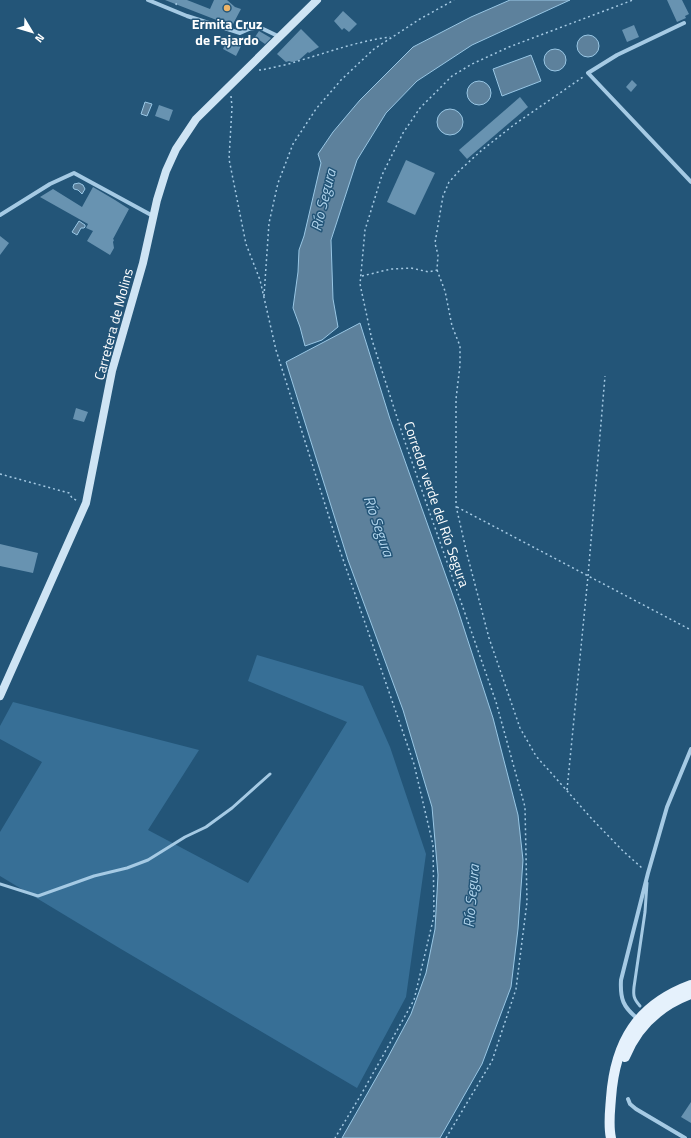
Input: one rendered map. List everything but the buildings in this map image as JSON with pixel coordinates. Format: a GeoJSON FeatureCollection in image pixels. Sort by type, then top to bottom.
{"type":"FeatureCollection","features":[{"type":"Feature","properties":{"kind":"main road"},"geometry":{"type":"LineString","coordinates":[[611,1138],[609,1127],[611,1089],[617,1061],[626,1038],[638,1019],[660,1000],[691,985]]}},
{"type":"Feature","properties":{"kind":"main road"},"geometry":{"type":"LineString","coordinates":[[611,1138],[615,1128],[620,1074],[624,1058],[630,1046],[649,1019],[666,1007],[691,994]]}},
{"type":"Feature","properties":{"kind":"street"},"geometry":{"type":"LineString","coordinates":[[148,0],[187,16],[240,33],[259,27],[280,37]]}},
{"type":"Feature","properties":{"kind":"street","name":"Carretera de Molins"},"geometry":{"type":"LineString","coordinates":[[0,696],[86,503],[112,371],[143,263],[157,200],[176,149],[196,119],[317,0]]}},
{"type":"Feature","properties":{"kind":"street"},"geometry":{"type":"LineString","coordinates":[[684,23],[617,54],[588,73],[691,182]]}},
{"type":"Feature","properties":{"kind":"street"},"geometry":{"type":"LineString","coordinates":[[0,215],[50,184],[74,173],[153,216]]}},
{"type":"Feature","properties":{"kind":"street"},"geometry":{"type":"LineString","coordinates":[[638,1019],[625,1007],[620,991],[621,980],[648,873],[667,807],[691,749]]}},
{"type":"Feature","properties":{"kind":"street"},"geometry":{"type":"LineString","coordinates":[[628,1099],[630,1104],[636,1109],[685,1138]]}},
{"type":"Feature","properties":{"kind":"lane"},"geometry":{"type":"LineString","coordinates":[[0,884],[38,896],[94,876],[127,868],[148,860],[185,837],[206,827],[232,808],[270,774]]}},
{"type":"Feature","properties":{"kind":"lane"},"geometry":{"type":"LineString","coordinates":[[640,1006],[635,1000],[634,987],[645,912],[648,873]]}},
{"type":"Feature","properties":{"kind":"path"},"geometry":{"type":"LineString","coordinates":[[264,298],[269,223],[278,183],[293,144],[316,109],[341,80],[374,49],[392,36],[454,0]]}},
{"type":"Feature","properties":{"kind":"path","name":"Corredor verde del Río Segura"},"geometry":{"type":"LineString","coordinates":[[446,1138],[492,1061],[516,989],[527,902],[525,807],[496,702],[405,442],[372,340],[360,284],[366,230],[382,175],[403,133],[420,108],[452,76],[472,64],[508,48],[633,0]]}},
{"type":"Feature","properties":{"kind":"path"},"geometry":{"type":"LineString","coordinates":[[247,69],[262,70],[297,62],[346,46],[392,36]]}},
{"type":"Feature","properties":{"kind":"path"},"geometry":{"type":"LineString","coordinates":[[588,73],[515,124],[482,150],[449,182],[443,196],[435,243],[438,255],[437,270],[446,291],[452,326],[460,346],[460,365],[456,399],[456,506],[489,638],[520,728],[536,756],[622,850],[648,873]]}},
{"type":"Feature","properties":{"kind":"path"},"geometry":{"type":"LineString","coordinates":[[230,85],[232,108],[229,159],[246,244],[260,280],[276,350],[335,534],[414,764],[433,845],[434,916],[414,1000],[335,1138]]}},
{"type":"Feature","properties":{"kind":"path"},"geometry":{"type":"LineString","coordinates":[[361,276],[391,269],[412,268],[429,272],[437,270]]}},
{"type":"Feature","properties":{"kind":"path"},"geometry":{"type":"LineString","coordinates":[[567,790],[588,576],[605,376]]}},
{"type":"Feature","properties":{"kind":"path"},"geometry":{"type":"LineString","coordinates":[[0,474],[69,493],[72,498],[86,503]]}},
{"type":"Feature","properties":{"kind":"path"},"geometry":{"type":"LineString","coordinates":[[456,506],[691,630]]}},
{"type":"Feature","properties":{"kind":"shaded area"},"geometry":{"type":"Polygon","coordinates":[[[257,655],[363,686],[390,747],[426,854],[406,997],[357,1088],[0,876],[0,832],[42,762],[0,739],[0,726],[13,702],[199,750],[148,830],[248,883],[347,722],[248,681],[257,655]]]}},
{"type":"Feature","properties":{"kind":"water","name":"Río Segura"},"geometry":{"type":"Polygon","coordinates":[[[510,0],[570,0],[472,45],[417,81],[386,113],[357,160],[331,240],[333,299],[338,327],[322,340],[305,346],[293,308],[298,272],[299,250],[304,236],[321,163],[318,154],[333,132],[360,100],[413,47],[471,17],[510,0]]]}},
{"type":"Feature","properties":{"kind":"water"},"geometry":{"type":"Polygon","coordinates":[[[584,35],[592,35],[599,42],[599,50],[592,57],[584,57],[577,50],[577,42],[584,35]]]}},
{"type":"Feature","properties":{"kind":"water"},"geometry":{"type":"Polygon","coordinates":[[[551,49],[559,49],[566,56],[566,64],[559,71],[551,71],[544,64],[544,56],[551,49]]]}},
{"type":"Feature","properties":{"kind":"water"},"geometry":{"type":"Polygon","coordinates":[[[531,55],[541,81],[502,96],[493,69],[531,55]]]}},
{"type":"Feature","properties":{"kind":"water"},"geometry":{"type":"Polygon","coordinates":[[[479,81],[488,84],[491,93],[488,102],[479,105],[470,102],[467,93],[470,84],[479,81]]]}},
{"type":"Feature","properties":{"kind":"water"},"geometry":{"type":"Polygon","coordinates":[[[145,102],[152,104],[147,116],[141,114],[145,102]]]}},
{"type":"Feature","properties":{"kind":"water"},"geometry":{"type":"Polygon","coordinates":[[[450,109],[459,113],[463,122],[459,131],[450,135],[441,131],[437,122],[441,113],[450,109]]]}},
{"type":"Feature","properties":{"kind":"water"},"geometry":{"type":"Polygon","coordinates":[[[79,183],[83,185],[85,189],[82,194],[73,187],[74,184],[79,183]]]}},
{"type":"Feature","properties":{"kind":"water"},"geometry":{"type":"Polygon","coordinates":[[[79,221],[85,225],[85,227],[81,228],[77,235],[72,232],[79,221]]]}},
{"type":"Feature","properties":{"kind":"water","name":"Río Segura"},"geometry":{"type":"Polygon","coordinates":[[[360,323],[390,419],[457,607],[493,718],[518,815],[523,860],[518,929],[511,987],[482,1064],[440,1138],[342,1138],[411,1014],[426,973],[435,929],[438,875],[432,807],[403,710],[348,560],[286,362],[360,323]]]}},
{"type":"Feature","properties":{"kind":"place","name":"Ermita Cruz de Fajardo"},"geometry":{"type":"Point","coordinates":[227,8]}}]}
